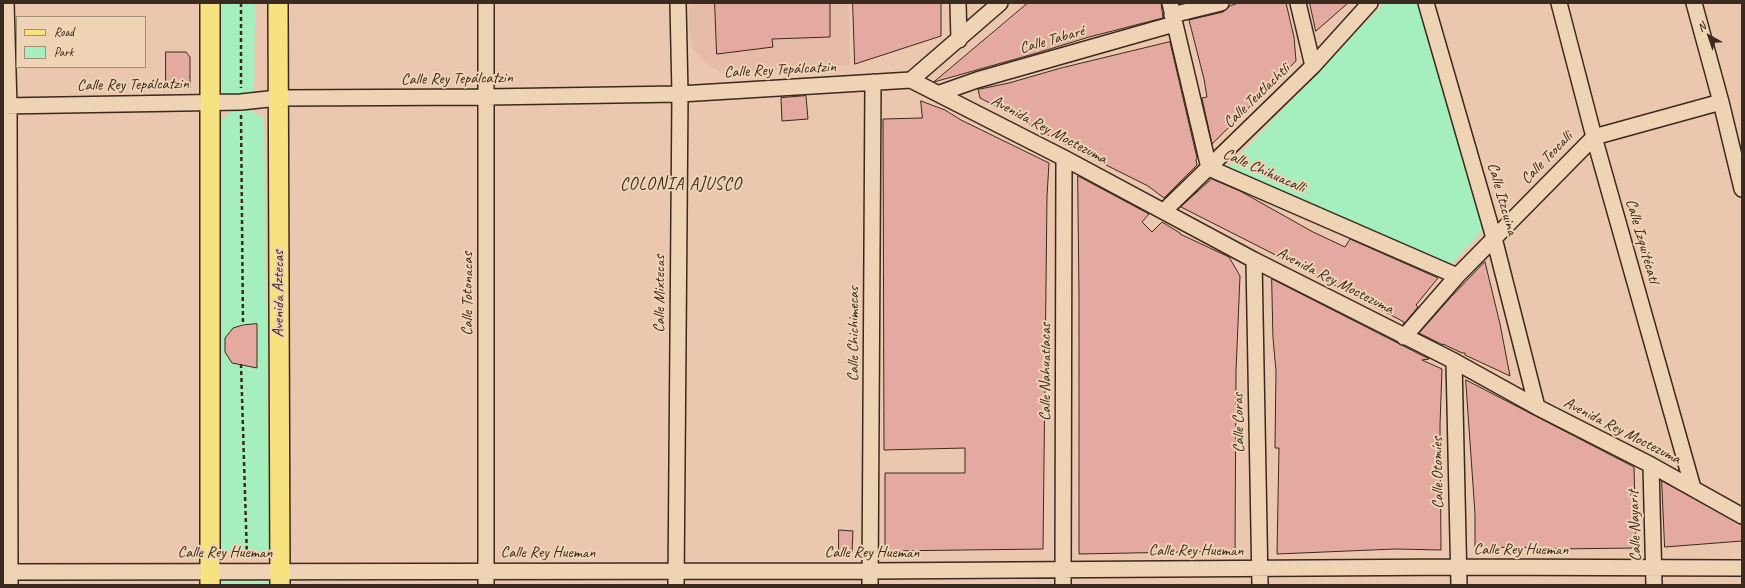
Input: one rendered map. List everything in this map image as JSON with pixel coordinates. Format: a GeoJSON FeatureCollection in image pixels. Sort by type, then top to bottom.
{"type":"FeatureCollection","features":[{"type":"Feature","properties":{"kind":"main road"},"geometry":{"type":"LineString","coordinates":[[210,3],[210,578]]}},
{"type":"Feature","properties":{"kind":"main road","name":"Avenida Aztecas"},"geometry":{"type":"LineString","coordinates":[[278,3],[280,578]]}},
{"type":"Feature","properties":{"kind":"street"},"geometry":{"type":"LineString","coordinates":[[6,3],[8,576]]}},
{"type":"Feature","properties":{"kind":"street","name":"Calle Totonacas"},"geometry":{"type":"LineString","coordinates":[[486,3],[486,578]]}},
{"type":"Feature","properties":{"kind":"street","name":"Calle Mixtecas"},"geometry":{"type":"LineString","coordinates":[[676,578],[680,94],[678,3]]}},
{"type":"Feature","properties":{"kind":"street"},"geometry":{"type":"LineString","coordinates":[[958,3],[959,40]]}},
{"type":"Feature","properties":{"kind":"street"},"geometry":{"type":"LineString","coordinates":[[911,80],[1000,3]]}},
{"type":"Feature","properties":{"kind":"street","name":"Calle Tabaré"},"geometry":{"type":"LineString","coordinates":[[940,93],[1172,14],[1221,3]]}},
{"type":"Feature","properties":{"kind":"street"},"geometry":{"type":"LineString","coordinates":[[1298,3],[1313,66]]}},
{"type":"Feature","properties":{"kind":"street","name":"Calle Teutlachtli"},"geometry":{"type":"LineString","coordinates":[[1164,211],[1210,168],[1313,66],[1370,3]]}},
{"type":"Feature","properties":{"kind":"street","name":"Calle Itzcuina"},"geometry":{"type":"LineString","coordinates":[[1426,3],[1494,238],[1537,407]]}},
{"type":"Feature","properties":{"kind":"street","name":"Calle Izquitécatl"},"geometry":{"type":"LineString","coordinates":[[1559,3],[1594,136],[1693,488]]}},
{"type":"Feature","properties":{"kind":"street"},"geometry":{"type":"LineString","coordinates":[[1694,3],[1721,102],[1742,189]]}},
{"type":"Feature","properties":{"kind":"street","name":"Calle Chihuacalli"},"geometry":{"type":"LineString","coordinates":[[1172,14],[1210,168],[1457,276]]}},
{"type":"Feature","properties":{"kind":"street","name":"Calle Rey Tepálcatzin"},"geometry":{"type":"LineString","coordinates":[[6,106],[241,102],[278,98],[680,94],[911,80]]}},
{"type":"Feature","properties":{"kind":"street","name":"Avenida Rey Moctezuma"},"geometry":{"type":"LineString","coordinates":[[911,80],[940,93],[1064,158],[1254,260],[1454,361],[1537,407],[1693,488],[1742,516]]}},
{"type":"Feature","properties":{"kind":"street","name":"Calle Chichimecas"},"geometry":{"type":"LineString","coordinates":[[870,578],[873,82]]}},
{"type":"Feature","properties":{"kind":"street","name":"Calle Teocalli"},"geometry":{"type":"LineString","coordinates":[[1404,337],[1457,276],[1594,136],[1721,102]]}},
{"type":"Feature","properties":{"kind":"street","name":"Calle Nahuatlacas"},"geometry":{"type":"LineString","coordinates":[[1063,585],[1064,158]]}},
{"type":"Feature","properties":{"kind":"street","name":"Calle Coras"},"geometry":{"type":"LineString","coordinates":[[1254,260],[1260,585]]}},
{"type":"Feature","properties":{"kind":"street","name":"Calle Otomíes"},"geometry":{"type":"LineString","coordinates":[[1454,361],[1459,585]]}},
{"type":"Feature","properties":{"kind":"street","name":"Calle Nayarit"},"geometry":{"type":"LineString","coordinates":[[1651,466],[1654,585]]}},
{"type":"Feature","properties":{"kind":"street","name":"Calle Rey Hueman"},"geometry":{"type":"LineString","coordinates":[[8,576],[210,578],[870,578],[1063,569],[1459,567],[1742,568]]}},
{"type":"Feature","properties":{"kind":"path"},"geometry":{"type":"LineString","coordinates":[[241,3],[243,325]]}},
{"type":"Feature","properties":{"kind":"path"},"geometry":{"type":"LineString","coordinates":[[241,364],[248,555]]}},
{"type":"Feature","properties":{"kind":"shaded area"},"geometry":{"type":"Polygon","coordinates":[[[689,3],[849,3],[850,65],[722,73],[705,62],[693,49],[689,29],[689,3]]]}},
{"type":"Feature","properties":{"kind":"green space"},"geometry":{"type":"Polygon","coordinates":[[[221,3],[255,3],[254,94],[221,100],[221,3]]]}},
{"type":"Feature","properties":{"kind":"green space"},"geometry":{"type":"Polygon","coordinates":[[[1384,3],[1422,3],[1486,227],[1446,270],[1225,170],[1384,3]]]}},
{"type":"Feature","properties":{"kind":"green space"},"geometry":{"type":"Polygon","coordinates":[[[241,103],[264,119],[270,555],[248,553],[221,555],[222,120],[241,103]]]}},
{"type":"Feature","properties":{"kind":"green space"},"geometry":{"type":"Polygon","coordinates":[[[221,578],[245,580],[273,578],[273,585],[221,585],[221,578]]]}},
{"type":"Feature","properties":{"kind":"building"},"geometry":{"type":"Polygon","coordinates":[[[715,3],[830,3],[830,37],[772,39],[773,47],[717,54],[715,3]]]}},
{"type":"Feature","properties":{"kind":"building"},"geometry":{"type":"Polygon","coordinates":[[[853,3],[941,3],[941,36],[855,64],[853,3]]]}},
{"type":"Feature","properties":{"kind":"building"},"geometry":{"type":"Polygon","coordinates":[[[1028,3],[1161,3],[1163,18],[1089,37],[934,82],[1028,3]]]}},
{"type":"Feature","properties":{"kind":"building"},"geometry":{"type":"Polygon","coordinates":[[[1239,3],[1286,3],[1294,37],[1296,61],[1212,144],[1202,98],[1207,97],[1204,79],[1189,20],[1223,12],[1230,6],[1239,3]]]}},
{"type":"Feature","properties":{"kind":"building"},"geometry":{"type":"Polygon","coordinates":[[[1310,3],[1348,3],[1316,31],[1310,3]]]}},
{"type":"Feature","properties":{"kind":"building"},"geometry":{"type":"Polygon","coordinates":[[[1170,42],[1197,158],[1197,165],[1164,198],[1148,186],[980,98],[978,89],[1009,83],[1061,68],[1170,42]]]}},
{"type":"Feature","properties":{"kind":"building"},"geometry":{"type":"Polygon","coordinates":[[[166,52],[186,52],[190,57],[190,88],[166,88],[166,52]]]}},
{"type":"Feature","properties":{"kind":"building"},"geometry":{"type":"Polygon","coordinates":[[[806,96],[808,119],[782,121],[781,98],[806,96]]]}},
{"type":"Feature","properties":{"kind":"building"},"geometry":{"type":"Polygon","coordinates":[[[921,101],[945,110],[961,120],[1049,163],[1047,196],[1043,549],[885,551],[885,473],[965,473],[965,448],[884,450],[883,119],[922,118],[921,101]]]}},
{"type":"Feature","properties":{"kind":"building"},"geometry":{"type":"Polygon","coordinates":[[[1078,176],[1149,214],[1142,222],[1152,232],[1162,222],[1180,234],[1229,257],[1240,276],[1236,371],[1235,551],[1079,554],[1078,176]]]}},
{"type":"Feature","properties":{"kind":"building"},"geometry":{"type":"Polygon","coordinates":[[[1212,179],[1240,191],[1313,232],[1345,247],[1350,239],[1438,278],[1416,305],[1418,307],[1403,325],[1404,322],[1325,280],[1181,207],[1212,179]]]}},
{"type":"Feature","properties":{"kind":"building"},"geometry":{"type":"Polygon","coordinates":[[[1485,262],[1500,324],[1510,376],[1465,355],[1465,353],[1443,345],[1419,333],[1485,262]]]}},
{"type":"Feature","properties":{"kind":"building"},"geometry":{"type":"Polygon","coordinates":[[[1272,279],[1429,359],[1422,360],[1442,369],[1440,425],[1441,550],[1395,549],[1277,554],[1279,448],[1275,448],[1276,371],[1273,338],[1272,279]]]}},
{"type":"Feature","properties":{"kind":"building"},"geometry":{"type":"Polygon","coordinates":[[[257,324],[257,368],[232,363],[225,352],[225,338],[233,328],[243,325],[257,324]]]}},
{"type":"Feature","properties":{"kind":"building"},"geometry":{"type":"Polygon","coordinates":[[[1466,380],[1634,467],[1636,548],[1475,548],[1475,514],[1466,380]]]}},
{"type":"Feature","properties":{"kind":"building"},"geometry":{"type":"Polygon","coordinates":[[[1662,481],[1742,525],[1742,541],[1665,547],[1662,481]]]}},
{"type":"Feature","properties":{"kind":"building"},"geometry":{"type":"Polygon","coordinates":[[[839,530],[853,531],[852,552],[839,551],[839,530]]]}},
{"type":"Feature","properties":{"kind":"district","name":"COLONIA AJUSCO"},"geometry":{"type":"Point","coordinates":[681,185]}}]}
